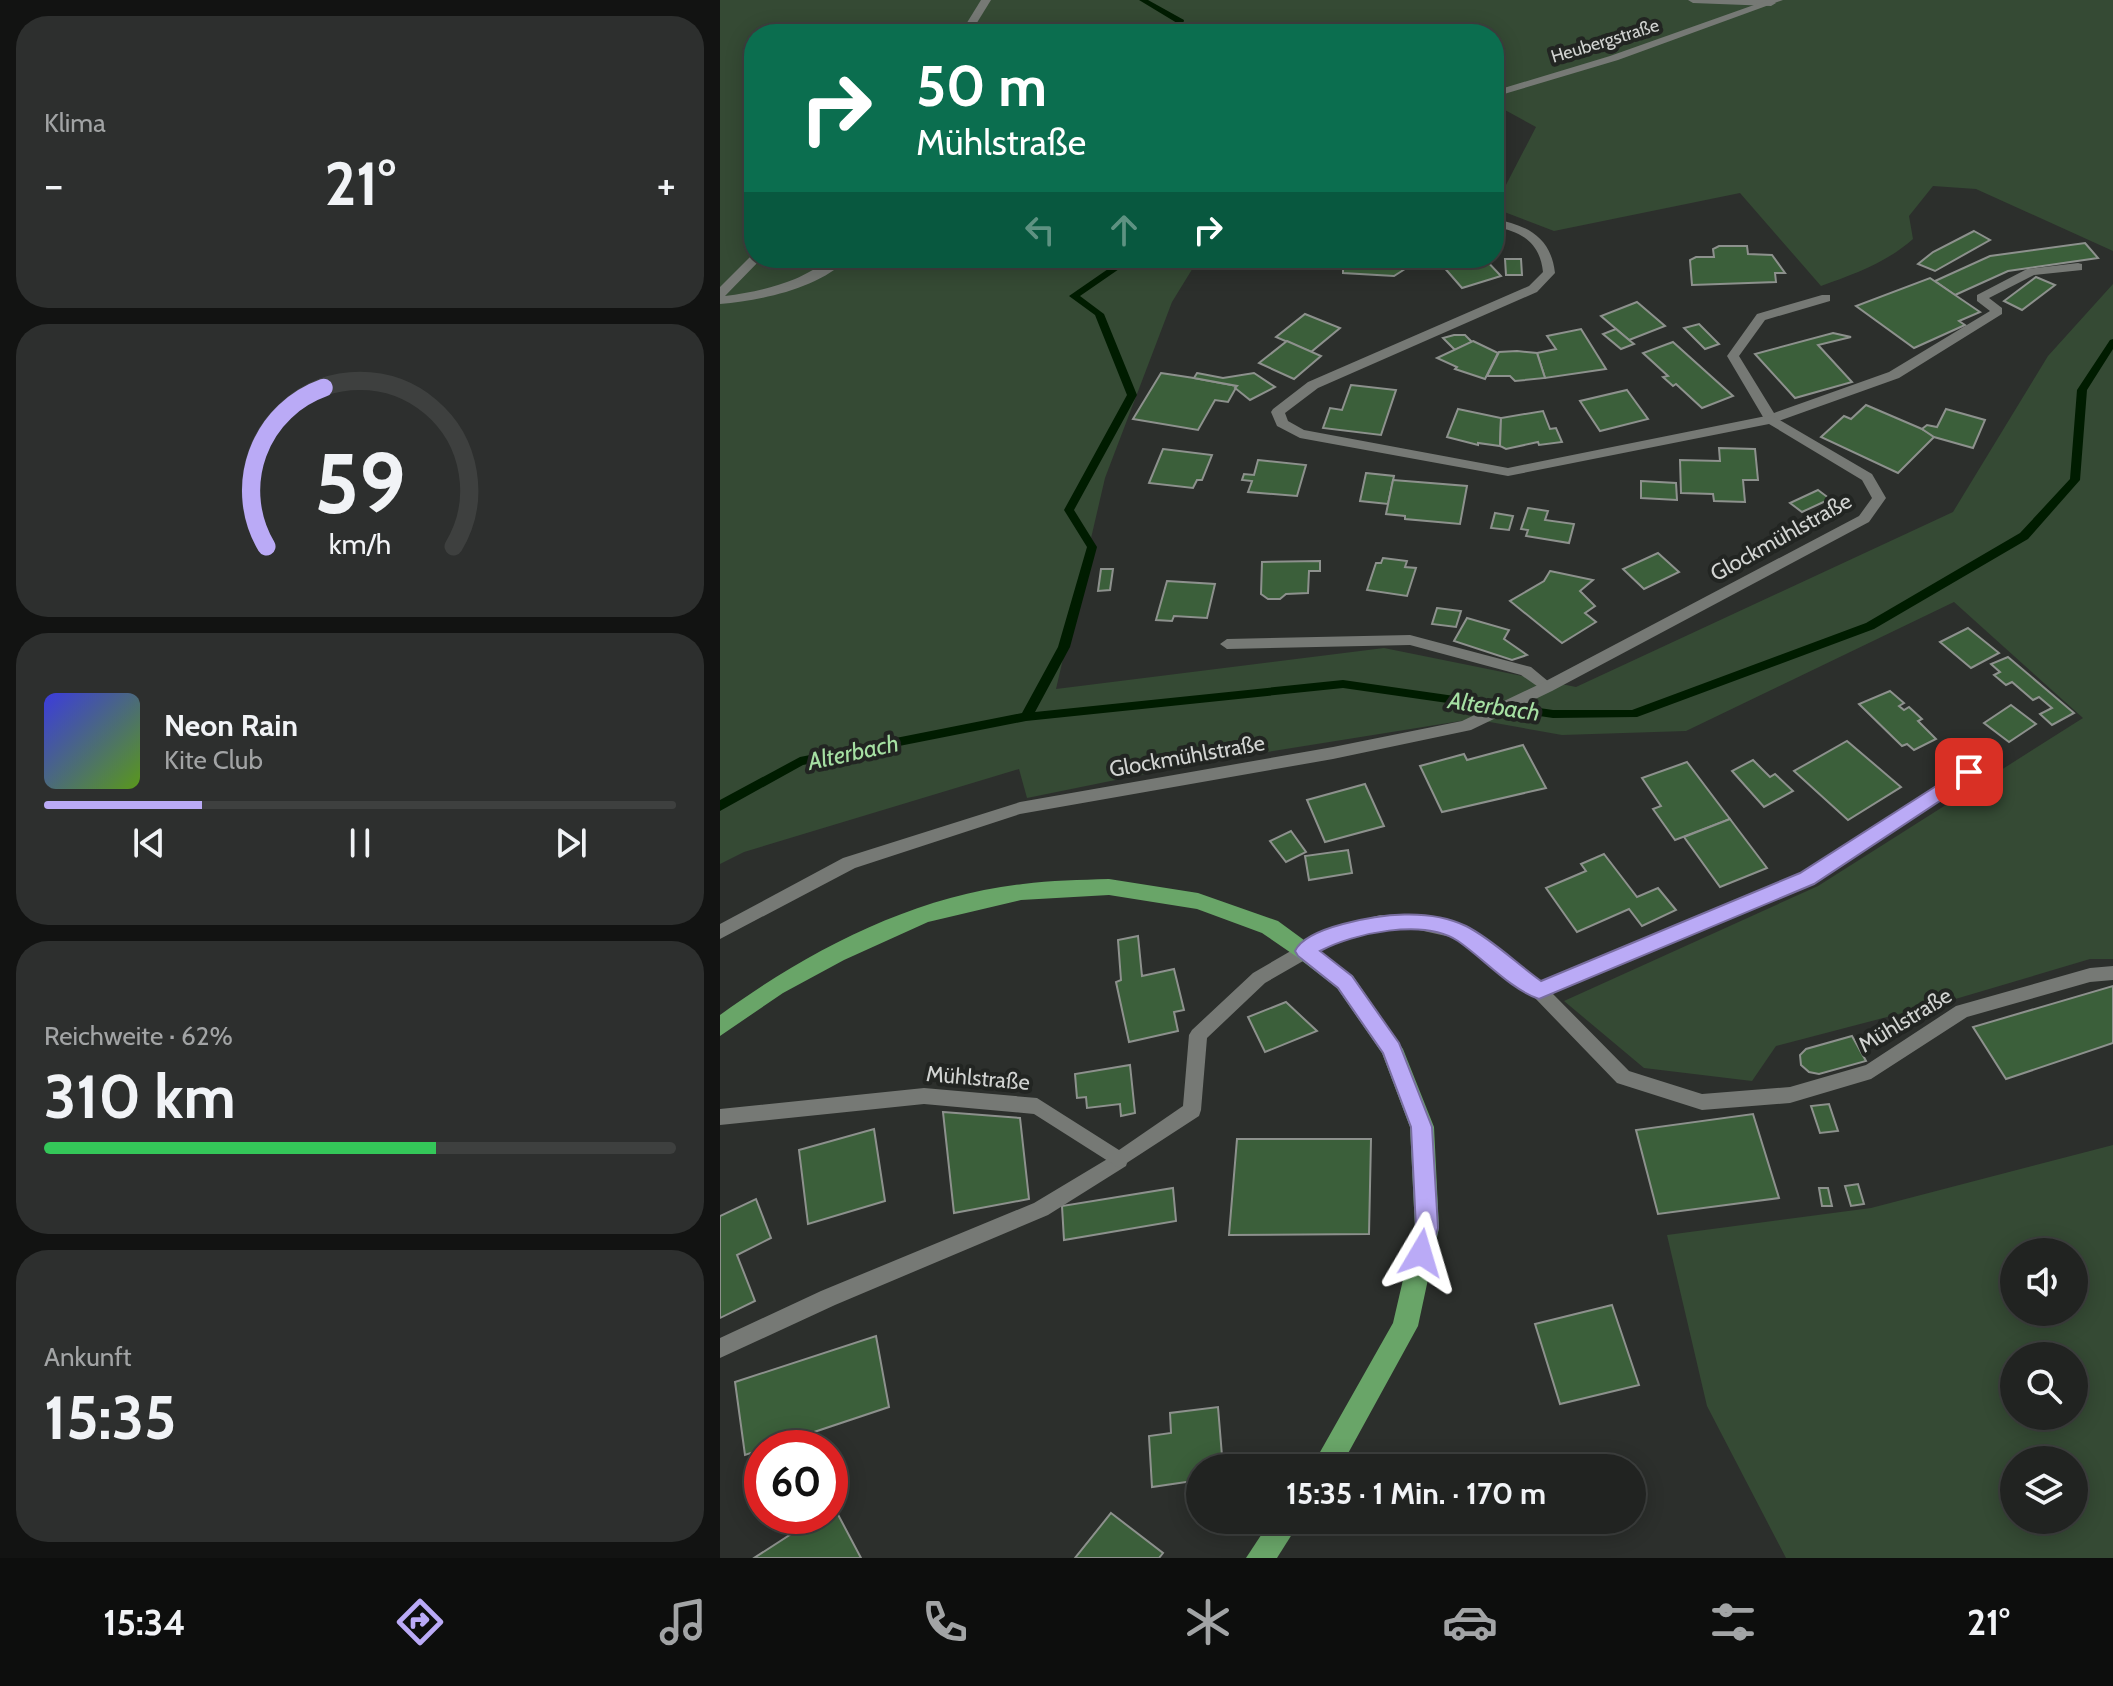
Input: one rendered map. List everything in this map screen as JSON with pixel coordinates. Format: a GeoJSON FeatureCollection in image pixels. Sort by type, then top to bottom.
{"type":"FeatureCollection","features":[{"type":"Feature","properties":{"kind":"main road"},"geometry":{"type":"LineString","coordinates":[[720,1027],[775,987],[836,954],[924,914],[1021,892],[1109,887],[1198,901],[1270,927],[1305,951],[1345,982],[1392,1049],[1422,1127],[1427,1228],[1405,1326],[1334,1454]]}},
{"type":"Feature","properties":{"kind":"main road"},"geometry":{"type":"LineString","coordinates":[[1260,1558],[1277,1534]]}},
{"type":"Feature","properties":{"kind":"street"},"geometry":{"type":"LineString","coordinates":[[971,24],[986,0]]}},
{"type":"Feature","properties":{"kind":"street","name":"Heubergstraße"},"geometry":{"type":"LineString","coordinates":[[1693,0],[1774,1]]}},
{"type":"Feature","properties":{"kind":"street","name":"Heubergstraße"},"geometry":{"type":"LineString","coordinates":[[1504,91],[1614,58],[1774,1]]}},
{"type":"Feature","properties":{"kind":"street"},"geometry":{"type":"LineString","coordinates":[[1504,225],[1526,230],[1542,244],[1549,258],[1549,273],[1533,289],[1313,385],[1278,412],[1282,423],[1300,434],[1508,472],[1771,419],[1894,375],[1998,311],[1981,298],[2031,272],[2078,267]]}},
{"type":"Feature","properties":{"kind":"street"},"geometry":{"type":"LineString","coordinates":[[720,294],[746,268]]}},
{"type":"Feature","properties":{"kind":"street"},"geometry":{"type":"LineString","coordinates":[[720,300],[771,293],[813,278],[828,268]]}},
{"type":"Feature","properties":{"kind":"street"},"geometry":{"type":"LineString","coordinates":[[1771,419],[1733,356],[1761,317],[1826,298]]}},
{"type":"Feature","properties":{"kind":"street","name":"Glockmühlstraße"},"geometry":{"type":"LineString","coordinates":[[720,932],[849,863],[1020,808],[1333,753],[1465,726],[1547,687],[1864,519],[1879,498],[1867,477],[1771,419]]}},
{"type":"Feature","properties":{"kind":"street"},"geometry":{"type":"LineString","coordinates":[[1227,644],[1410,640],[1526,671],[1547,687]]}},
{"type":"Feature","properties":{"kind":"street"},"geometry":{"type":"LineString","coordinates":[[1539,991],[1807,878],[1969,772]]}},
{"type":"Feature","properties":{"kind":"street","name":"Mühlstraße"},"geometry":{"type":"LineString","coordinates":[[720,1117],[924,1096],[1037,1106],[1119,1160],[1192,1110],[1198,1035],[1259,978],[1333,935],[1380,922],[1419,923],[1460,932],[1539,991],[1623,1077],[1702,1102],[1790,1095],[1871,1071],[1962,1011],[2090,975],[2113,973]]}},
{"type":"Feature","properties":{"kind":"street"},"geometry":{"type":"LineString","coordinates":[[720,1348],[828,1298],[1041,1209],[1119,1160]]}},
{"type":"Feature","properties":{"kind":"green space"},"geometry":{"type":"Polygon","coordinates":[[[720,0],[2113,0],[2113,251],[1976,189],[1933,186],[1909,216],[1913,239],[1881,261],[1821,286],[1740,193],[1554,231],[1504,212],[1504,189],[1536,127],[1504,109],[1504,24],[744,24],[744,268],[1193,268],[1172,302],[1105,478],[1056,689],[1384,648],[1576,687],[1953,512],[2048,356],[2113,284],[2113,959],[2090,959],[1952,1000],[1776,1046],[1752,1081],[1644,1068],[1564,1001],[1818,886],[2083,718],[1954,602],[1686,731],[1562,735],[1473,719],[1204,762],[1027,798],[1019,769],[744,852],[720,864],[720,0]]]}},
{"type":"Feature","properties":{"kind":"green space"},"geometry":{"type":"Polygon","coordinates":[[[2113,1145],[2113,1558],[1786,1558],[1707,1406],[1667,1235],[1871,1208],[2113,1145]]]}},
{"type":"Feature","properties":{"kind":"building"},"geometry":{"type":"Polygon","coordinates":[[[1974,231],[1990,240],[1935,271],[1918,264],[1933,252],[1974,231]]]}},
{"type":"Feature","properties":{"kind":"building"},"geometry":{"type":"Polygon","coordinates":[[[2085,243],[2098,258],[2008,271],[1955,295],[1935,281],[1990,256],[2085,243]]]}},
{"type":"Feature","properties":{"kind":"building"},"geometry":{"type":"Polygon","coordinates":[[[1719,246],[1747,246],[1748,254],[1772,255],[1785,273],[1775,273],[1776,282],[1692,285],[1690,260],[1714,257],[1713,249],[1719,246]]]}},
{"type":"Feature","properties":{"kind":"building"},"geometry":{"type":"Polygon","coordinates":[[[1505,259],[1521,259],[1522,275],[1506,275],[1505,259]]]}},
{"type":"Feature","properties":{"kind":"building"},"geometry":{"type":"Polygon","coordinates":[[[1343,268],[1405,268],[1394,276],[1343,273],[1343,268]]]}},
{"type":"Feature","properties":{"kind":"building"},"geometry":{"type":"Polygon","coordinates":[[[1445,268],[1493,268],[1501,276],[1462,288],[1445,268]]]}},
{"type":"Feature","properties":{"kind":"building"},"geometry":{"type":"Polygon","coordinates":[[[2036,277],[2055,285],[2022,310],[2004,301],[2036,277]]]}},
{"type":"Feature","properties":{"kind":"building"},"geometry":{"type":"Polygon","coordinates":[[[1930,278],[1980,312],[1959,321],[1965,325],[1914,348],[1856,306],[1930,278]]]}},
{"type":"Feature","properties":{"kind":"building"},"geometry":{"type":"Polygon","coordinates":[[[1637,302],[1665,326],[1629,340],[1601,316],[1637,302]]]}},
{"type":"Feature","properties":{"kind":"building"},"geometry":{"type":"Polygon","coordinates":[[[1305,314],[1340,328],[1311,352],[1276,337],[1305,314]]]}},
{"type":"Feature","properties":{"kind":"building"},"geometry":{"type":"Polygon","coordinates":[[[1699,324],[1719,344],[1705,349],[1684,328],[1699,324]]]}},
{"type":"Feature","properties":{"kind":"building"},"geometry":{"type":"Polygon","coordinates":[[[1581,329],[1606,369],[1545,378],[1537,353],[1556,349],[1547,336],[1581,329]]]}},
{"type":"Feature","properties":{"kind":"building"},"geometry":{"type":"Polygon","coordinates":[[[1616,329],[1634,344],[1621,349],[1603,334],[1616,329]]]}},
{"type":"Feature","properties":{"kind":"building"},"geometry":{"type":"Polygon","coordinates":[[[1833,333],[1851,337],[1818,345],[1852,382],[1795,398],[1755,354],[1833,333]]]}},
{"type":"Feature","properties":{"kind":"building"},"geometry":{"type":"Polygon","coordinates":[[[1465,335],[1472,342],[1455,350],[1443,338],[1465,335]]]}},
{"type":"Feature","properties":{"kind":"building"},"geometry":{"type":"Polygon","coordinates":[[[1287,341],[1321,356],[1294,379],[1259,363],[1287,341]]]}},
{"type":"Feature","properties":{"kind":"building"},"geometry":{"type":"Polygon","coordinates":[[[1473,341],[1498,353],[1485,379],[1455,369],[1457,367],[1437,358],[1473,341]]]}},
{"type":"Feature","properties":{"kind":"building"},"geometry":{"type":"Polygon","coordinates":[[[1673,342],[1733,396],[1702,408],[1676,384],[1673,386],[1663,377],[1668,376],[1643,353],[1673,342]]]}},
{"type":"Feature","properties":{"kind":"building"},"geometry":{"type":"Polygon","coordinates":[[[1499,352],[1537,353],[1545,378],[1515,381],[1510,376],[1487,376],[1499,352]]]}},
{"type":"Feature","properties":{"kind":"building"},"geometry":{"type":"Polygon","coordinates":[[[1161,373],[1237,386],[1228,402],[1215,400],[1198,430],[1133,419],[1161,373]]]}},
{"type":"Feature","properties":{"kind":"building"},"geometry":{"type":"Polygon","coordinates":[[[1197,373],[1223,378],[1254,373],[1275,387],[1250,400],[1235,388],[1237,386],[1194,378],[1197,373]]]}},
{"type":"Feature","properties":{"kind":"building"},"geometry":{"type":"Polygon","coordinates":[[[1351,385],[1396,390],[1381,435],[1323,428],[1330,408],[1342,410],[1351,385]]]}},
{"type":"Feature","properties":{"kind":"building"},"geometry":{"type":"Polygon","coordinates":[[[1627,390],[1648,419],[1600,431],[1580,401],[1627,390]]]}},
{"type":"Feature","properties":{"kind":"building"},"geometry":{"type":"Polygon","coordinates":[[[1866,405],[1935,436],[1898,473],[1821,437],[1844,416],[1851,419],[1866,405]]]}},
{"type":"Feature","properties":{"kind":"building"},"geometry":{"type":"Polygon","coordinates":[[[1458,409],[1501,418],[1500,446],[1478,445],[1447,437],[1458,409]]]}},
{"type":"Feature","properties":{"kind":"building"},"geometry":{"type":"Polygon","coordinates":[[[1946,409],[1985,420],[1973,448],[1934,437],[1922,429],[1927,425],[1937,427],[1946,409]]]}},
{"type":"Feature","properties":{"kind":"building"},"geometry":{"type":"Polygon","coordinates":[[[1543,411],[1550,429],[1556,428],[1562,442],[1539,445],[1538,442],[1506,449],[1500,446],[1501,418],[1543,411]]]}},
{"type":"Feature","properties":{"kind":"building"},"geometry":{"type":"Polygon","coordinates":[[[1719,448],[1755,449],[1758,480],[1743,480],[1745,502],[1714,501],[1713,494],[1681,493],[1680,460],[1720,461],[1719,448]]]}},
{"type":"Feature","properties":{"kind":"building"},"geometry":{"type":"Polygon","coordinates":[[[1163,449],[1212,455],[1202,480],[1197,480],[1193,488],[1149,483],[1163,449]]]}},
{"type":"Feature","properties":{"kind":"building"},"geometry":{"type":"Polygon","coordinates":[[[1258,460],[1306,465],[1297,496],[1248,492],[1252,481],[1242,480],[1244,474],[1254,475],[1258,460]]]}},
{"type":"Feature","properties":{"kind":"building"},"geometry":{"type":"Polygon","coordinates":[[[1366,473],[1394,476],[1388,504],[1360,501],[1366,473]]]}},
{"type":"Feature","properties":{"kind":"building"},"geometry":{"type":"Polygon","coordinates":[[[1393,480],[1467,486],[1460,524],[1405,519],[1405,516],[1386,514],[1393,480]]]}},
{"type":"Feature","properties":{"kind":"building"},"geometry":{"type":"Polygon","coordinates":[[[1641,481],[1676,483],[1677,500],[1641,498],[1641,481]]]}},
{"type":"Feature","properties":{"kind":"building"},"geometry":{"type":"Polygon","coordinates":[[[1818,490],[1830,499],[1802,512],[1790,503],[1818,490]]]}},
{"type":"Feature","properties":{"kind":"building"},"geometry":{"type":"Polygon","coordinates":[[[1528,508],[1548,511],[1545,520],[1574,524],[1569,543],[1526,536],[1528,530],[1521,529],[1528,508]]]}},
{"type":"Feature","properties":{"kind":"building"},"geometry":{"type":"Polygon","coordinates":[[[1495,513],[1513,516],[1509,530],[1491,528],[1495,513]]]}},
{"type":"Feature","properties":{"kind":"building"},"geometry":{"type":"Polygon","coordinates":[[[1658,553],[1679,572],[1644,589],[1623,569],[1658,553]]]}},
{"type":"Feature","properties":{"kind":"building"},"geometry":{"type":"Polygon","coordinates":[[[1383,558],[1407,561],[1405,567],[1416,568],[1407,596],[1367,590],[1376,563],[1381,563],[1383,558]]]}},
{"type":"Feature","properties":{"kind":"building"},"geometry":{"type":"Polygon","coordinates":[[[1320,561],[1320,571],[1309,571],[1308,593],[1286,594],[1280,599],[1268,599],[1261,594],[1262,562],[1320,561]]]}},
{"type":"Feature","properties":{"kind":"building"},"geometry":{"type":"Polygon","coordinates":[[[1101,569],[1113,569],[1110,590],[1098,591],[1101,569]]]}},
{"type":"Feature","properties":{"kind":"building"},"geometry":{"type":"Polygon","coordinates":[[[1550,571],[1593,580],[1580,591],[1595,606],[1585,613],[1596,622],[1562,643],[1510,601],[1544,581],[1550,571]]]}},
{"type":"Feature","properties":{"kind":"building"},"geometry":{"type":"Polygon","coordinates":[[[1167,581],[1215,584],[1207,618],[1174,616],[1172,621],[1156,620],[1167,581]]]}},
{"type":"Feature","properties":{"kind":"building"},"geometry":{"type":"Polygon","coordinates":[[[1437,608],[1461,611],[1456,627],[1432,624],[1437,608]]]}},
{"type":"Feature","properties":{"kind":"building"},"geometry":{"type":"Polygon","coordinates":[[[1467,618],[1509,630],[1504,639],[1527,655],[1512,660],[1454,641],[1467,618]]]}},
{"type":"Feature","properties":{"kind":"building"},"geometry":{"type":"Polygon","coordinates":[[[1968,628],[1999,653],[1971,668],[1940,642],[1968,628]]]}},
{"type":"Feature","properties":{"kind":"building"},"geometry":{"type":"Polygon","coordinates":[[[2008,657],[2074,713],[2052,725],[2040,714],[2052,708],[2039,697],[2033,700],[2012,682],[2006,685],[1994,675],[2000,672],[1991,664],[2008,657]]]}},
{"type":"Feature","properties":{"kind":"building"},"geometry":{"type":"Polygon","coordinates":[[[1890,691],[1904,703],[1899,706],[1904,710],[1909,707],[1936,739],[1914,750],[1907,744],[1902,746],[1859,704],[1890,691]]]}},
{"type":"Feature","properties":{"kind":"building"},"geometry":{"type":"Polygon","coordinates":[[[2011,705],[2036,724],[2009,742],[1984,723],[2011,705]]]}},
{"type":"Feature","properties":{"kind":"building"},"geometry":{"type":"Polygon","coordinates":[[[1847,741],[1901,787],[1848,820],[1794,771],[1847,741]]]}},
{"type":"Feature","properties":{"kind":"building"},"geometry":{"type":"Polygon","coordinates":[[[1523,745],[1546,788],[1442,812],[1420,766],[1464,754],[1467,760],[1523,745]]]}},
{"type":"Feature","properties":{"kind":"building"},"geometry":{"type":"Polygon","coordinates":[[[1753,760],[1770,777],[1775,774],[1793,791],[1764,807],[1732,771],[1753,760]]]}},
{"type":"Feature","properties":{"kind":"building"},"geometry":{"type":"Polygon","coordinates":[[[1687,762],[1730,819],[1675,840],[1653,809],[1661,806],[1642,778],[1687,762]]]}},
{"type":"Feature","properties":{"kind":"building"},"geometry":{"type":"Polygon","coordinates":[[[1365,784],[1384,826],[1325,842],[1307,800],[1365,784]]]}},
{"type":"Feature","properties":{"kind":"building"},"geometry":{"type":"Polygon","coordinates":[[[1730,819],[1767,868],[1720,887],[1684,837],[1730,819]]]}},
{"type":"Feature","properties":{"kind":"building"},"geometry":{"type":"Polygon","coordinates":[[[1291,831],[1306,852],[1286,862],[1270,841],[1291,831]]]}},
{"type":"Feature","properties":{"kind":"building"},"geometry":{"type":"Polygon","coordinates":[[[1348,850],[1352,873],[1309,880],[1305,856],[1348,850]]]}},
{"type":"Feature","properties":{"kind":"building"},"geometry":{"type":"Polygon","coordinates":[[[1604,854],[1637,897],[1658,888],[1676,910],[1642,926],[1629,909],[1577,932],[1546,888],[1586,871],[1581,864],[1604,854]]]}},
{"type":"Feature","properties":{"kind":"building"},"geometry":{"type":"Polygon","coordinates":[[[1138,936],[1142,976],[1174,969],[1184,1010],[1174,1012],[1178,1031],[1129,1042],[1116,982],[1121,980],[1118,940],[1138,936]]]}},
{"type":"Feature","properties":{"kind":"building"},"geometry":{"type":"Polygon","coordinates":[[[2113,986],[2113,1043],[2006,1079],[1973,1027],[2113,986]]]}},
{"type":"Feature","properties":{"kind":"building"},"geometry":{"type":"Polygon","coordinates":[[[1286,1002],[1317,1031],[1265,1052],[1248,1017],[1286,1002]]]}},
{"type":"Feature","properties":{"kind":"building"},"geometry":{"type":"Polygon","coordinates":[[[1852,1036],[1866,1061],[1819,1074],[1809,1072],[1801,1065],[1800,1055],[1806,1049],[1852,1036]]]}},
{"type":"Feature","properties":{"kind":"building"},"geometry":{"type":"Polygon","coordinates":[[[1130,1065],[1135,1113],[1121,1116],[1120,1104],[1087,1108],[1086,1097],[1077,1098],[1075,1074],[1130,1065]]]}},
{"type":"Feature","properties":{"kind":"building"},"geometry":{"type":"Polygon","coordinates":[[[1829,1104],[1838,1131],[1820,1133],[1811,1106],[1829,1104]]]}},
{"type":"Feature","properties":{"kind":"building"},"geometry":{"type":"Polygon","coordinates":[[[943,1112],[1020,1118],[1029,1199],[954,1213],[943,1112]]]}},
{"type":"Feature","properties":{"kind":"building"},"geometry":{"type":"Polygon","coordinates":[[[1753,1114],[1779,1198],[1658,1214],[1636,1130],[1753,1114]]]}},
{"type":"Feature","properties":{"kind":"building"},"geometry":{"type":"Polygon","coordinates":[[[874,1129],[885,1201],[808,1224],[799,1150],[874,1129]]]}},
{"type":"Feature","properties":{"kind":"building"},"geometry":{"type":"Polygon","coordinates":[[[1237,1139],[1371,1139],[1369,1234],[1229,1235],[1237,1139]]]}},
{"type":"Feature","properties":{"kind":"building"},"geometry":{"type":"Polygon","coordinates":[[[1858,1184],[1864,1204],[1851,1206],[1845,1186],[1858,1184]]]}},
{"type":"Feature","properties":{"kind":"building"},"geometry":{"type":"Polygon","coordinates":[[[1173,1188],[1176,1221],[1064,1240],[1062,1206],[1173,1188]]]}},
{"type":"Feature","properties":{"kind":"building"},"geometry":{"type":"Polygon","coordinates":[[[1819,1188],[1828,1188],[1832,1206],[1822,1206],[1819,1188]]]}},
{"type":"Feature","properties":{"kind":"building"},"geometry":{"type":"Polygon","coordinates":[[[756,1199],[771,1238],[737,1255],[755,1301],[720,1318],[720,1216],[756,1199]]]}},
{"type":"Feature","properties":{"kind":"building"},"geometry":{"type":"Polygon","coordinates":[[[1612,1305],[1639,1385],[1560,1404],[1535,1324],[1612,1305]]]}},
{"type":"Feature","properties":{"kind":"building"},"geometry":{"type":"Polygon","coordinates":[[[876,1336],[889,1407],[820,1430],[744,1430],[744,1448],[735,1382],[876,1336]]]}},
{"type":"Feature","properties":{"kind":"building"},"geometry":{"type":"Polygon","coordinates":[[[1218,1407],[1222,1454],[1186,1454],[1186,1482],[1152,1487],[1149,1436],[1171,1433],[1170,1413],[1218,1407]]]}},
{"type":"Feature","properties":{"kind":"building"},"geometry":{"type":"Polygon","coordinates":[[[1111,1513],[1163,1553],[1159,1558],[1075,1558],[1111,1513]]]}},
{"type":"Feature","properties":{"kind":"building"},"geometry":{"type":"Polygon","coordinates":[[[848,1533],[861,1558],[754,1558],[791,1534],[848,1533]]]}},
{"type":"Feature","properties":{"kind":"waterway"},"geometry":{"type":"LineString","coordinates":[[1143,0],[1180,24]]}},
{"type":"Feature","properties":{"kind":"waterway"},"geometry":{"type":"LineString","coordinates":[[1026,717],[1064,647],[1092,547],[1069,510],[1132,395],[1099,314],[1074,296],[1115,268]]}},
{"type":"Feature","properties":{"kind":"waterway","name":"Alterbach"},"geometry":{"type":"LineString","coordinates":[[1026,717],[1343,684],[1553,714],[1633,714],[1870,626],[2024,536],[2075,480],[2082,390],[2113,342]]}},
{"type":"Feature","properties":{"kind":"waterway","name":"Alterbach"},"geometry":{"type":"LineString","coordinates":[[720,806],[800,761],[1026,717]]}},
{"type":"Feature","properties":{"kind":"route"},"geometry":{"type":"LineString","coordinates":[[1421,1253],[1427,1228],[1422,1127],[1392,1049],[1345,982],[1305,951],[1333,935],[1380,922],[1419,923],[1460,932],[1539,991],[1807,878],[1969,772]]}}]}
